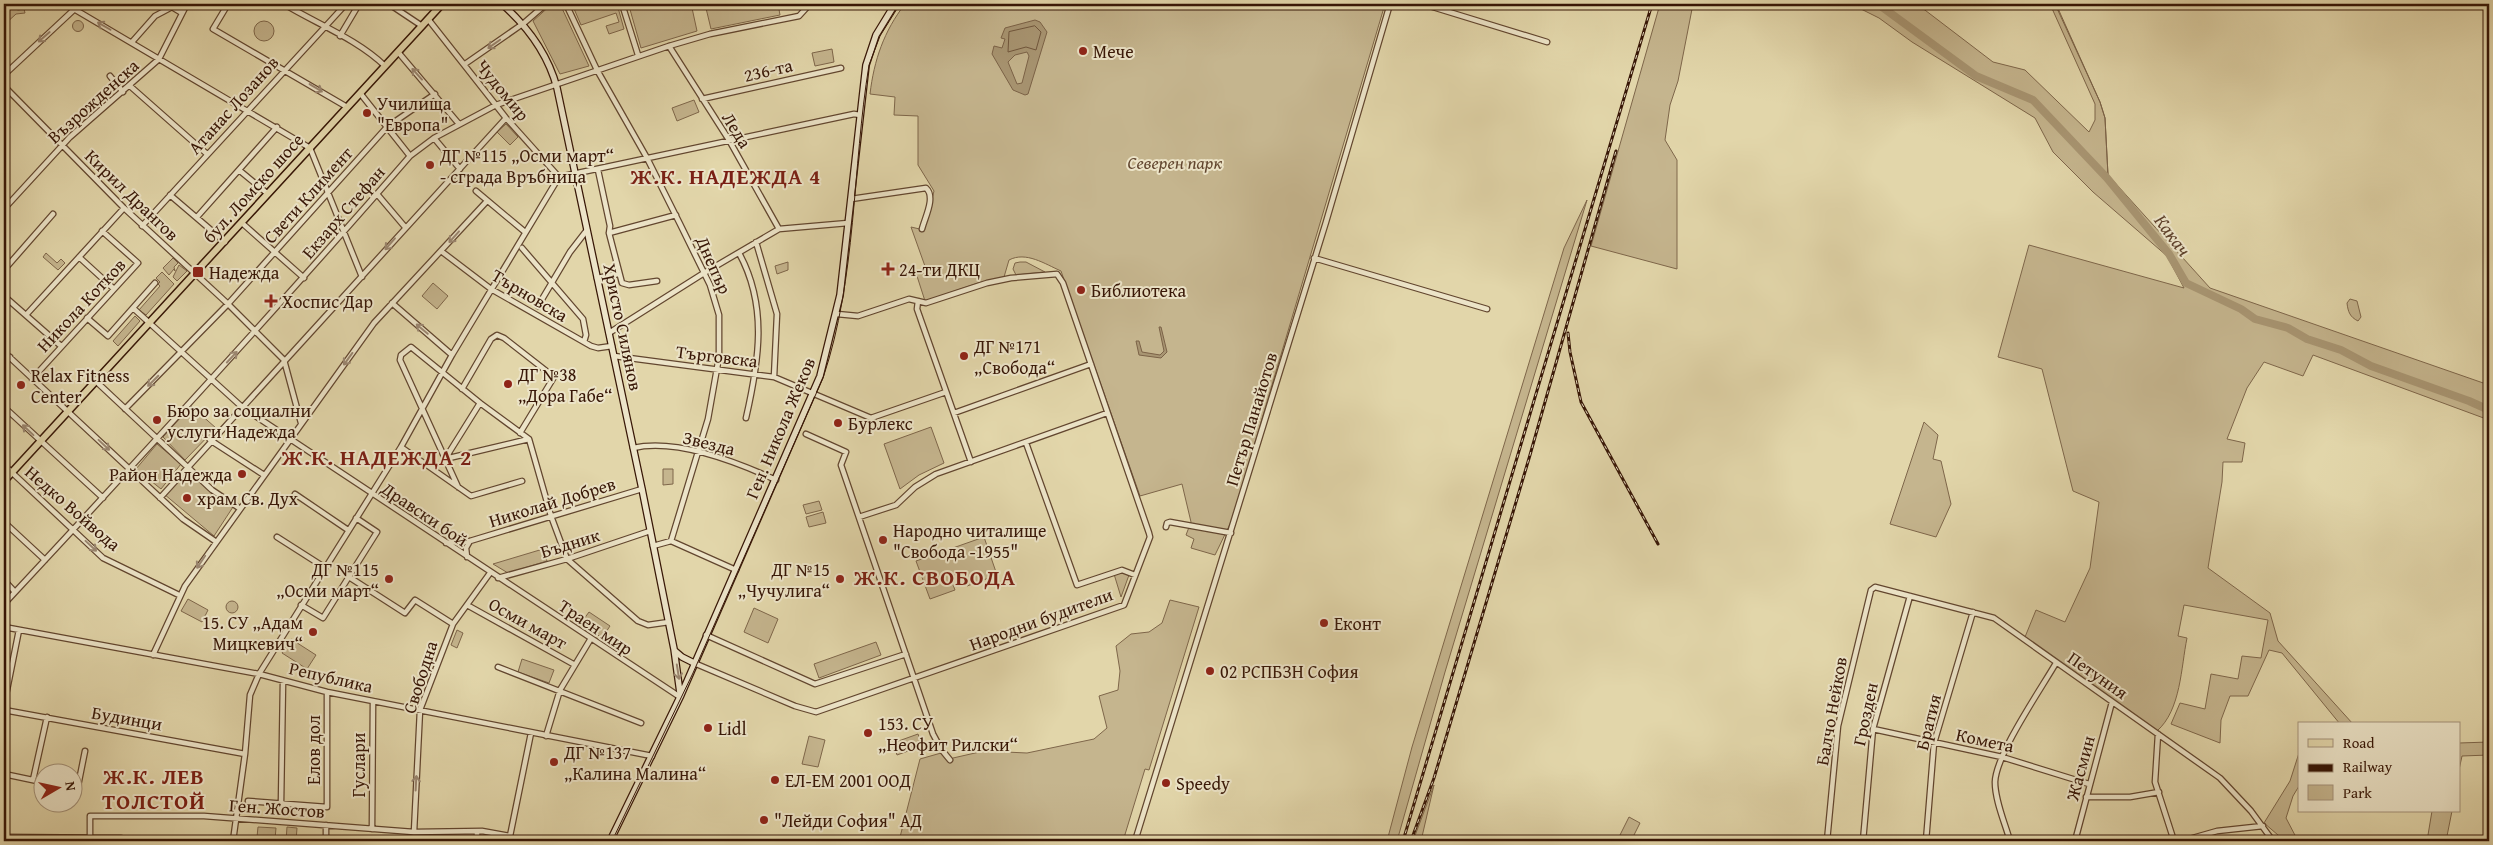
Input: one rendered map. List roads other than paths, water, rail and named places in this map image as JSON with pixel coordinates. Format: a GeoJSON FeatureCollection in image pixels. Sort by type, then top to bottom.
{"type":"FeatureCollection","features":[{"type":"Feature","properties":{"kind":"main road","name":"бул. Ломско шосе"},"geometry":{"type":"LineString","coordinates":[[4,481],[442,4]]}},
{"type":"Feature","properties":{"kind":"street"},"geometry":{"type":"LineString","coordinates":[[4,75],[80,4]]}},
{"type":"Feature","properties":{"kind":"street"},"geometry":{"type":"LineString","coordinates":[[167,4],[182,13]]}},
{"type":"Feature","properties":{"kind":"street","name":"Възрожденска"},"geometry":{"type":"LineString","coordinates":[[4,208],[62,146],[159,59],[187,4]]}},
{"type":"Feature","properties":{"kind":"street"},"geometry":{"type":"LineString","coordinates":[[228,4],[213,29],[347,107]]}},
{"type":"Feature","properties":{"kind":"street"},"geometry":{"type":"LineString","coordinates":[[284,4],[375,56],[385,66]]}},
{"type":"Feature","properties":{"kind":"street","name":"Атанас Лозанов"},"geometry":{"type":"LineString","coordinates":[[142,226],[249,110],[284,69],[346,4]]}},
{"type":"Feature","properties":{"kind":"street"},"geometry":{"type":"LineString","coordinates":[[340,36],[359,4]]}},
{"type":"Feature","properties":{"kind":"street"},"geometry":{"type":"LineString","coordinates":[[389,4],[422,26]]}},
{"type":"Feature","properties":{"kind":"street","name":"Христо Силянов"},"geometry":{"type":"LineString","coordinates":[[502,4],[524,23],[541,51],[556,83],[669,622],[680,696]]}},
{"type":"Feature","properties":{"kind":"street"},"geometry":{"type":"LineString","coordinates":[[465,64],[524,23],[546,4]]}},
{"type":"Feature","properties":{"kind":"street","name":"Днепър"},"geometry":{"type":"LineString","coordinates":[[566,4],[596,70],[647,158],[676,215],[704,273],[719,315],[721,336],[718,371],[699,452],[671,541]]}},
{"type":"Feature","properties":{"kind":"street"},"geometry":{"type":"LineString","coordinates":[[623,4],[638,55]]}},
{"type":"Feature","properties":{"kind":"street","name":"Екзарх Стефан"},"geometry":{"type":"LineString","coordinates":[[4,604],[130,470],[256,331],[410,156],[434,138],[496,105],[556,83],[638,55],[710,34],[799,16],[810,4]]}},
{"type":"Feature","properties":{"kind":"street","name":"Ген. Никола Жеков"},"geometry":{"type":"LineString","coordinates":[[610,841],[680,696],[814,393],[827,356],[836,314],[868,56],[879,28],[895,4]]}},
{"type":"Feature","properties":{"kind":"street","name":"Петър Панайотов"},"geometry":{"type":"LineString","coordinates":[[1135,841],[1231,533],[1390,4]]}},
{"type":"Feature","properties":{"kind":"street"},"geometry":{"type":"LineString","coordinates":[[1424,4],[1547,42]]}},
{"type":"Feature","properties":{"kind":"street"},"geometry":{"type":"LineString","coordinates":[[132,42],[150,20],[172,7]]}},
{"type":"Feature","properties":{"kind":"street"},"geometry":{"type":"LineString","coordinates":[[74,9],[249,110],[310,148],[343,234],[362,277]]}},
{"type":"Feature","properties":{"kind":"street","name":"Чудомир"},"geometry":{"type":"LineString","coordinates":[[428,19],[506,118],[559,177]]}},
{"type":"Feature","properties":{"kind":"street","name":"Леда"},"geometry":{"type":"LineString","coordinates":[[669,46],[729,140],[779,229]]}},
{"type":"Feature","properties":{"kind":"street"},"geometry":{"type":"LineString","coordinates":[[398,52],[459,124]]}},
{"type":"Feature","properties":{"kind":"street","name":"236-та"},"geometry":{"type":"LineString","coordinates":[[702,99],[841,68]]}},
{"type":"Feature","properties":{"kind":"street"},"geometry":{"type":"LineString","coordinates":[[110,76],[123,92]]}},
{"type":"Feature","properties":{"kind":"street","name":"Кирил Дрангов"},"geometry":{"type":"LineString","coordinates":[[4,86],[142,226],[228,304],[284,360],[301,423]]}},
{"type":"Feature","properties":{"kind":"street"},"geometry":{"type":"LineString","coordinates":[[130,86],[207,154]]}},
{"type":"Feature","properties":{"kind":"street"},"geometry":{"type":"LineString","coordinates":[[360,93],[410,156]]}},
{"type":"Feature","properties":{"kind":"street","name":"Свети Климент"},"geometry":{"type":"LineString","coordinates":[[125,409],[182,354],[387,127],[435,94]]}},
{"type":"Feature","properties":{"kind":"street"},"geometry":{"type":"LineString","coordinates":[[233,841],[245,754],[250,695],[258,674],[401,447],[452,355],[559,177],[854,114],[860,115]]}},
{"type":"Feature","properties":{"kind":"street"},"geometry":{"type":"LineString","coordinates":[[160,498],[210,440],[362,277],[405,227],[506,118]]}},
{"type":"Feature","properties":{"kind":"street"},"geometry":{"type":"LineString","coordinates":[[197,217],[276,127]]}},
{"type":"Feature","properties":{"kind":"street"},"geometry":{"type":"LineString","coordinates":[[434,138],[460,169]]}},
{"type":"Feature","properties":{"kind":"street"},"geometry":{"type":"LineString","coordinates":[[239,170],[268,194]]}},
{"type":"Feature","properties":{"kind":"street"},"geometry":{"type":"LineString","coordinates":[[598,170],[618,274],[625,285],[657,281]]}},
{"type":"Feature","properties":{"kind":"street"},"geometry":{"type":"LineString","coordinates":[[851,199],[926,188],[930,192],[931,198],[922,228]]}},
{"type":"Feature","properties":{"kind":"street"},"geometry":{"type":"LineString","coordinates":[[476,190],[525,232]]}},
{"type":"Feature","properties":{"kind":"street"},"geometry":{"type":"LineString","coordinates":[[377,194],[405,227]]}},
{"type":"Feature","properties":{"kind":"street"},"geometry":{"type":"LineString","coordinates":[[170,195],[225,242]]}},
{"type":"Feature","properties":{"kind":"street"},"geometry":{"type":"LineString","coordinates":[[152,655],[179,595],[215,541],[374,323],[487,201]]}},
{"type":"Feature","properties":{"kind":"street"},"geometry":{"type":"LineString","coordinates":[[26,315],[124,208]]}},
{"type":"Feature","properties":{"kind":"street"},"geometry":{"type":"LineString","coordinates":[[4,270],[53,214]]}},
{"type":"Feature","properties":{"kind":"street"},"geometry":{"type":"LineString","coordinates":[[609,233],[676,215]]}},
{"type":"Feature","properties":{"kind":"street"},"geometry":{"type":"LineString","coordinates":[[242,223],[304,278]]}},
{"type":"Feature","properties":{"kind":"street"},"geometry":{"type":"LineString","coordinates":[[609,333],[704,273],[779,229],[848,223]]}},
{"type":"Feature","properties":{"kind":"street"},"geometry":{"type":"LineString","coordinates":[[538,306],[570,252],[587,230]]}},
{"type":"Feature","properties":{"kind":"street","name":"Никола Котков"},"geometry":{"type":"LineString","coordinates":[[32,379],[60,346],[138,263],[102,231]]}},
{"type":"Feature","properties":{"kind":"street"},"geometry":{"type":"LineString","coordinates":[[756,242],[777,314],[774,377]]}},
{"type":"Feature","properties":{"kind":"street"},"geometry":{"type":"LineString","coordinates":[[522,248],[583,319],[586,335],[584,342]]}},
{"type":"Feature","properties":{"kind":"street","name":"Търновска"},"geometry":{"type":"LineString","coordinates":[[441,251],[491,289],[584,342],[598,348],[612,346]]}},
{"type":"Feature","properties":{"kind":"street"},"geometry":{"type":"LineString","coordinates":[[739,252],[751,277],[758,307],[759,336],[756,375],[746,418]]}},
{"type":"Feature","properties":{"kind":"street"},"geometry":{"type":"LineString","coordinates":[[79,257],[114,289]]}},
{"type":"Feature","properties":{"kind":"street"},"geometry":{"type":"LineString","coordinates":[[1314,258],[1487,309]]}},
{"type":"Feature","properties":{"kind":"street"},"geometry":{"type":"LineString","coordinates":[[597,278],[618,274]]}},
{"type":"Feature","properties":{"kind":"street","name":"Народни будители"},"geometry":{"type":"LineString","coordinates":[[694,663],[795,706],[816,712],[1120,608],[1124,605],[1150,537],[1091,364],[1057,274],[1011,278],[987,283],[926,304],[918,301]]}},
{"type":"Feature","properties":{"kind":"street"},"geometry":{"type":"LineString","coordinates":[[87,318],[108,336],[155,284]]}},
{"type":"Feature","properties":{"kind":"street"},"geometry":{"type":"LineString","coordinates":[[4,296],[60,346]]}},
{"type":"Feature","properties":{"kind":"street"},"geometry":{"type":"LineString","coordinates":[[836,314],[858,316],[909,298],[918,301],[917,309],[971,462]]}},
{"type":"Feature","properties":{"kind":"street"},"geometry":{"type":"LineString","coordinates":[[392,303],[452,355]]}},
{"type":"Feature","properties":{"kind":"street","name":"Дравски бой"},"geometry":{"type":"LineString","coordinates":[[133,308],[242,407],[498,578]]}},
{"type":"Feature","properties":{"kind":"street"},"geometry":{"type":"LineString","coordinates":[[462,389],[491,340],[498,335],[504,338],[554,377],[520,433]]}},
{"type":"Feature","properties":{"kind":"street"},"geometry":{"type":"LineString","coordinates":[[458,488],[401,363],[401,355],[412,347],[462,389],[529,439],[551,516],[566,559],[638,621],[648,625],[669,622]]}},
{"type":"Feature","properties":{"kind":"street"},"geometry":{"type":"LineString","coordinates":[[4,352],[183,519],[215,541]]}},
{"type":"Feature","properties":{"kind":"street","name":"Търговска"},"geometry":{"type":"LineString","coordinates":[[614,356],[774,377],[871,418],[946,392]]}},
{"type":"Feature","properties":{"kind":"street"},"geometry":{"type":"LineString","coordinates":[[4,364],[10,357]]}},
{"type":"Feature","properties":{"kind":"street"},"geometry":{"type":"LineString","coordinates":[[954,413],[1091,364]]}},
{"type":"Feature","properties":{"kind":"street"},"geometry":{"type":"LineString","coordinates":[[86,372],[212,490],[240,508]]}},
{"type":"Feature","properties":{"kind":"street"},"geometry":{"type":"LineString","coordinates":[[445,459],[480,403]]}},
{"type":"Feature","properties":{"kind":"street"},"geometry":{"type":"LineString","coordinates":[[4,407],[103,498]]}},
{"type":"Feature","properties":{"kind":"street"},"geometry":{"type":"LineString","coordinates":[[859,517],[896,505],[905,495],[926,480],[1108,413]]}},
{"type":"Feature","properties":{"kind":"street"},"geometry":{"type":"LineString","coordinates":[[806,434],[846,452],[841,465],[934,734],[950,760]]}},
{"type":"Feature","properties":{"kind":"street"},"geometry":{"type":"LineString","coordinates":[[445,459],[529,439]]}},
{"type":"Feature","properties":{"kind":"street"},"geometry":{"type":"LineString","coordinates":[[210,440],[264,475]]}},
{"type":"Feature","properties":{"kind":"street"},"geometry":{"type":"LineString","coordinates":[[1026,443],[1077,585],[1122,570],[1135,575]]}},
{"type":"Feature","properties":{"kind":"street","name":"Звезда"},"geometry":{"type":"LineString","coordinates":[[633,448],[651,445],[699,452],[751,469],[776,480]]}},
{"type":"Feature","properties":{"kind":"street"},"geometry":{"type":"LineString","coordinates":[[401,447],[471,496],[522,481]]}},
{"type":"Feature","properties":{"kind":"street","name":"Недко Войвода"},"geometry":{"type":"LineString","coordinates":[[4,465],[103,558],[179,595]]}},
{"type":"Feature","properties":{"kind":"street","name":"Николай Добрев"},"geometry":{"type":"LineString","coordinates":[[446,543],[470,541],[642,489]]}},
{"type":"Feature","properties":{"kind":"street"},"geometry":{"type":"LineString","coordinates":[[295,494],[348,530]]}},
{"type":"Feature","properties":{"kind":"street"},"geometry":{"type":"LineString","coordinates":[[301,605],[323,618],[349,577],[377,532],[356,518]]}},
{"type":"Feature","properties":{"kind":"street"},"geometry":{"type":"LineString","coordinates":[[4,522],[45,560]]}},
{"type":"Feature","properties":{"kind":"street"},"geometry":{"type":"LineString","coordinates":[[1166,527],[1167,523],[1170,522],[1231,533]]}},
{"type":"Feature","properties":{"kind":"street","name":"Бъдник"},"geometry":{"type":"LineString","coordinates":[[498,578],[566,559],[650,531]]}},
{"type":"Feature","properties":{"kind":"street"},"geometry":{"type":"LineString","coordinates":[[277,537],[324,567]]}},
{"type":"Feature","properties":{"kind":"street","name":"Николай Добрев"},"geometry":{"type":"LineString","coordinates":[[468,558],[466,548],[470,541]]}},
{"type":"Feature","properties":{"kind":"street"},"geometry":{"type":"LineString","coordinates":[[653,546],[671,541],[736,570]]}},
{"type":"Feature","properties":{"kind":"street","name":"Свободна"},"geometry":{"type":"LineString","coordinates":[[414,832],[420,710],[453,624],[490,573]]}},
{"type":"Feature","properties":{"kind":"street"},"geometry":{"type":"LineString","coordinates":[[349,577],[405,613],[415,600],[453,624]]}},
{"type":"Feature","properties":{"kind":"street","name":"Траен мир"},"geometry":{"type":"LineString","coordinates":[[498,578],[590,640],[680,696]]}},
{"type":"Feature","properties":{"kind":"street"},"geometry":{"type":"LineString","coordinates":[[4,580],[15,592]]}},
{"type":"Feature","properties":{"kind":"street","name":"Петуния"},"geometry":{"type":"LineString","coordinates":[[1873,587],[1994,618],[2220,778],[2274,841]]}},
{"type":"Feature","properties":{"kind":"street","name":"Балчо Нейков"},"geometry":{"type":"LineString","coordinates":[[1827,841],[1838,726],[1873,587]]}},
{"type":"Feature","properties":{"kind":"street","name":"Грозден"},"geometry":{"type":"LineString","coordinates":[[1863,841],[1873,729],[1910,596]]}},
{"type":"Feature","properties":{"kind":"street","name":"Осми март"},"geometry":{"type":"LineString","coordinates":[[467,604],[575,665]]}},
{"type":"Feature","properties":{"kind":"street","name":"Братия"},"geometry":{"type":"LineString","coordinates":[[1926,841],[1934,744],[1973,612]]}},
{"type":"Feature","properties":{"kind":"street","name":"Република"},"geometry":{"type":"LineString","coordinates":[[4,627],[258,674],[327,692],[652,756]]}},
{"type":"Feature","properties":{"kind":"street"},"geometry":{"type":"LineString","coordinates":[[4,705],[19,630]]}},
{"type":"Feature","properties":{"kind":"street"},"geometry":{"type":"LineString","coordinates":[[706,635],[816,684],[906,654]]}},
{"type":"Feature","properties":{"kind":"street"},"geometry":{"type":"LineString","coordinates":[[546,736],[560,690],[590,640]]}},
{"type":"Feature","properties":{"kind":"street"},"geometry":{"type":"LineString","coordinates":[[674,649],[682,657],[694,663]]}},
{"type":"Feature","properties":{"kind":"street"},"geometry":{"type":"LineString","coordinates":[[2010,841],[1995,783],[1996,771],[2002,756],[2056,663]]}},
{"type":"Feature","properties":{"kind":"street"},"geometry":{"type":"LineString","coordinates":[[498,667],[641,723]]}},
{"type":"Feature","properties":{"kind":"street"},"geometry":{"type":"LineString","coordinates":[[248,801],[281,804],[283,681]]}},
{"type":"Feature","properties":{"kind":"street","name":"Елов дол"},"geometry":{"type":"LineString","coordinates":[[281,804],[327,807],[327,692]]}},
{"type":"Feature","properties":{"kind":"street","name":"Гуслари"},"geometry":{"type":"LineString","coordinates":[[372,701],[372,829]]}},
{"type":"Feature","properties":{"kind":"street","name":"Жасмин"},"geometry":{"type":"LineString","coordinates":[[2075,841],[2112,702]]}},
{"type":"Feature","properties":{"kind":"street","name":"Будинци"},"geometry":{"type":"LineString","coordinates":[[4,710],[245,754]]}},
{"type":"Feature","properties":{"kind":"street"},"geometry":{"type":"LineString","coordinates":[[37,762],[47,718]]}},
{"type":"Feature","properties":{"kind":"street","name":"Комета"},"geometry":{"type":"LineString","coordinates":[[1873,729],[1934,744],[2002,756],[2089,784]]}},
{"type":"Feature","properties":{"kind":"street"},"geometry":{"type":"LineString","coordinates":[[510,839],[531,733]]}},
{"type":"Feature","properties":{"kind":"street"},"geometry":{"type":"LineString","coordinates":[[2158,734],[2154,776],[2174,841]]}},
{"type":"Feature","properties":{"kind":"street"},"geometry":{"type":"LineString","coordinates":[[82,762],[85,751]]}},
{"type":"Feature","properties":{"kind":"street"},"geometry":{"type":"LineString","coordinates":[[4,774],[32,780]]}},
{"type":"Feature","properties":{"kind":"street"},"geometry":{"type":"LineString","coordinates":[[2086,797],[2130,797],[2159,792]]}},
{"type":"Feature","properties":{"kind":"street","name":"Ген. Жостов"},"geometry":{"type":"LineString","coordinates":[[90,838],[90,816],[236,818],[414,832],[482,831],[510,839]]}},
{"type":"Feature","properties":{"kind":"street"},"geometry":{"type":"LineString","coordinates":[[326,825],[326,841]]}},
{"type":"Feature","properties":{"kind":"street"},"geometry":{"type":"LineString","coordinates":[[2182,841],[2218,831],[2263,826]]}},
{"type":"Feature","properties":{"kind":"street"},"geometry":{"type":"LineString","coordinates":[[477,832],[477,841]]}},
{"type":"Feature","properties":{"kind":"street"},"geometry":{"type":"LineString","coordinates":[[4,837],[121,838],[121,841]]}},
{"type":"Feature","properties":{"kind":"water"},"geometry":{"type":"Polygon","coordinates":[[[1035,20],[1040,22],[1047,32],[1028,94],[1025,95],[1013,90],[992,54],[994,46],[1002,48],[1005,39],[1001,38],[1005,28],[1035,20]],[[1027,52],[1015,55],[1008,62],[1017,84],[1022,83],[1029,56],[1027,52]]]}},
{"type":"Feature","properties":{"kind":"water"},"geometry":{"type":"Polygon","coordinates":[[[1159,327],[1161,327],[1167,352],[1161,358],[1139,355],[1136,341],[1139,341],[1142,352],[1160,355],[1164,351],[1159,327]]]}},
{"type":"Feature","properties":{"kind":"waterway","name":"Какач"},"geometry":{"type":"LineString","coordinates":[[1878,4],[1976,76],[2033,100],[2107,178],[2169,254],[2186,283],[2241,309],[2255,319],[2288,328],[2307,339],[2341,350],[2371,366],[2489,410]]}},
{"type":"Feature","properties":{"kind":"waterway"},"geometry":{"type":"LineString","coordinates":[[2056,4],[2100,102],[2105,118],[2108,175]]}},
{"type":"Feature","properties":{"kind":"tram line"},"geometry":{"type":"LineString","coordinates":[[612,841],[693,673],[823,378],[834,340],[848,262],[859,144],[869,65],[880,36],[900,4]]}},
{"type":"Feature","properties":{"kind":"railway"},"geometry":{"type":"LineString","coordinates":[[1403,841],[1652,4]]}},
{"type":"Feature","properties":{"kind":"railway"},"geometry":{"type":"LineString","coordinates":[[1412,838],[1434,778],[1530,455],[1616,151]]}},
{"type":"Feature","properties":{"kind":"railway"},"geometry":{"type":"LineString","coordinates":[[1568,333],[1570,352],[1581,402],[1658,544]]}},
{"type":"Feature","properties":{"kind":"place","name":"Мече"},"geometry":{"type":"Point","coordinates":[1083,51]}},
{"type":"Feature","properties":{"kind":"place","name":"Училища \"Европа\""},"geometry":{"type":"Point","coordinates":[367,113]}},
{"type":"Feature","properties":{"kind":"place","name":"ДГ №115 „Осми март“ - сграда Връбница"},"geometry":{"type":"Point","coordinates":[430,165]}},
{"type":"Feature","properties":{"kind":"place","name":"24-ти ДКЦ"},"geometry":{"type":"Point","coordinates":[888,269]}},
{"type":"Feature","properties":{"kind":"place","name":"Надежда"},"geometry":{"type":"Point","coordinates":[198,272]}},
{"type":"Feature","properties":{"kind":"place","name":"Библиотека"},"geometry":{"type":"Point","coordinates":[1081,290]}},
{"type":"Feature","properties":{"kind":"place","name":"Хоспис Дар"},"geometry":{"type":"Point","coordinates":[271,301]}},
{"type":"Feature","properties":{"kind":"place","name":"ДГ №171 „Свобода“"},"geometry":{"type":"Point","coordinates":[964,356]}},
{"type":"Feature","properties":{"kind":"place","name":"ДГ №38 „Дора Габе“"},"geometry":{"type":"Point","coordinates":[508,384]}},
{"type":"Feature","properties":{"kind":"place","name":"Relax Fitness Center"},"geometry":{"type":"Point","coordinates":[21,385]}},
{"type":"Feature","properties":{"kind":"place","name":"Бюро за социални услуги Надежда"},"geometry":{"type":"Point","coordinates":[157,420]}},
{"type":"Feature","properties":{"kind":"place","name":"Бурлекс"},"geometry":{"type":"Point","coordinates":[838,423]}},
{"type":"Feature","properties":{"kind":"place","name":"Район Надежда"},"geometry":{"type":"Point","coordinates":[242,474]}},
{"type":"Feature","properties":{"kind":"place","name":"храм Св. Дух"},"geometry":{"type":"Point","coordinates":[187,498]}},
{"type":"Feature","properties":{"kind":"place","name":"Народно читалище \"Свобода -1955\""},"geometry":{"type":"Point","coordinates":[883,540]}},
{"type":"Feature","properties":{"kind":"place","name":"ДГ №115 „Осми март“"},"geometry":{"type":"Point","coordinates":[389,579]}},
{"type":"Feature","properties":{"kind":"place","name":"ДГ №15 „Чучулига“"},"geometry":{"type":"Point","coordinates":[840,579]}},
{"type":"Feature","properties":{"kind":"place","name":"Еконт"},"geometry":{"type":"Point","coordinates":[1324,623]}},
{"type":"Feature","properties":{"kind":"place","name":"15. СУ „Адам Мицкевич“"},"geometry":{"type":"Point","coordinates":[313,632]}},
{"type":"Feature","properties":{"kind":"place","name":"02 РСПБЗН София"},"geometry":{"type":"Point","coordinates":[1210,671]}},
{"type":"Feature","properties":{"kind":"place","name":"Lidl"},"geometry":{"type":"Point","coordinates":[708,728]}},
{"type":"Feature","properties":{"kind":"place","name":"153. СУ „Неофит Рилски“"},"geometry":{"type":"Point","coordinates":[868,733]}},
{"type":"Feature","properties":{"kind":"place","name":"ДГ №137 „Калина Малина“"},"geometry":{"type":"Point","coordinates":[554,762]}},
{"type":"Feature","properties":{"kind":"place","name":"ЕЛ-ЕМ 2001 ООД"},"geometry":{"type":"Point","coordinates":[775,780]}},
{"type":"Feature","properties":{"kind":"place","name":"Speedy"},"geometry":{"type":"Point","coordinates":[1166,783]}},
{"type":"Feature","properties":{"kind":"place","name":"\"Лейди София\" АД"},"geometry":{"type":"Point","coordinates":[764,820]}},
{"type":"Feature","properties":{"kind":"district","name":"Ж.К. НАДЕЖДА 4"},"geometry":{"type":"Point","coordinates":[726,176]}},
{"type":"Feature","properties":{"kind":"district","name":"Ж.К. НАДЕЖДА 2"},"geometry":{"type":"Point","coordinates":[377,457]}},
{"type":"Feature","properties":{"kind":"district","name":"Ж.К. СВОБОДА"},"geometry":{"type":"Point","coordinates":[935,577]}},
{"type":"Feature","properties":{"kind":"district","name":"Ж.К. ЛЕВ ТОЛСТОЙ"},"geometry":{"type":"Point","coordinates":[154,788]}},
{"type":"Feature","properties":{"kind":"park label","name":"Северен парк"},"geometry":{"type":"Point","coordinates":[1175,162]}}]}
